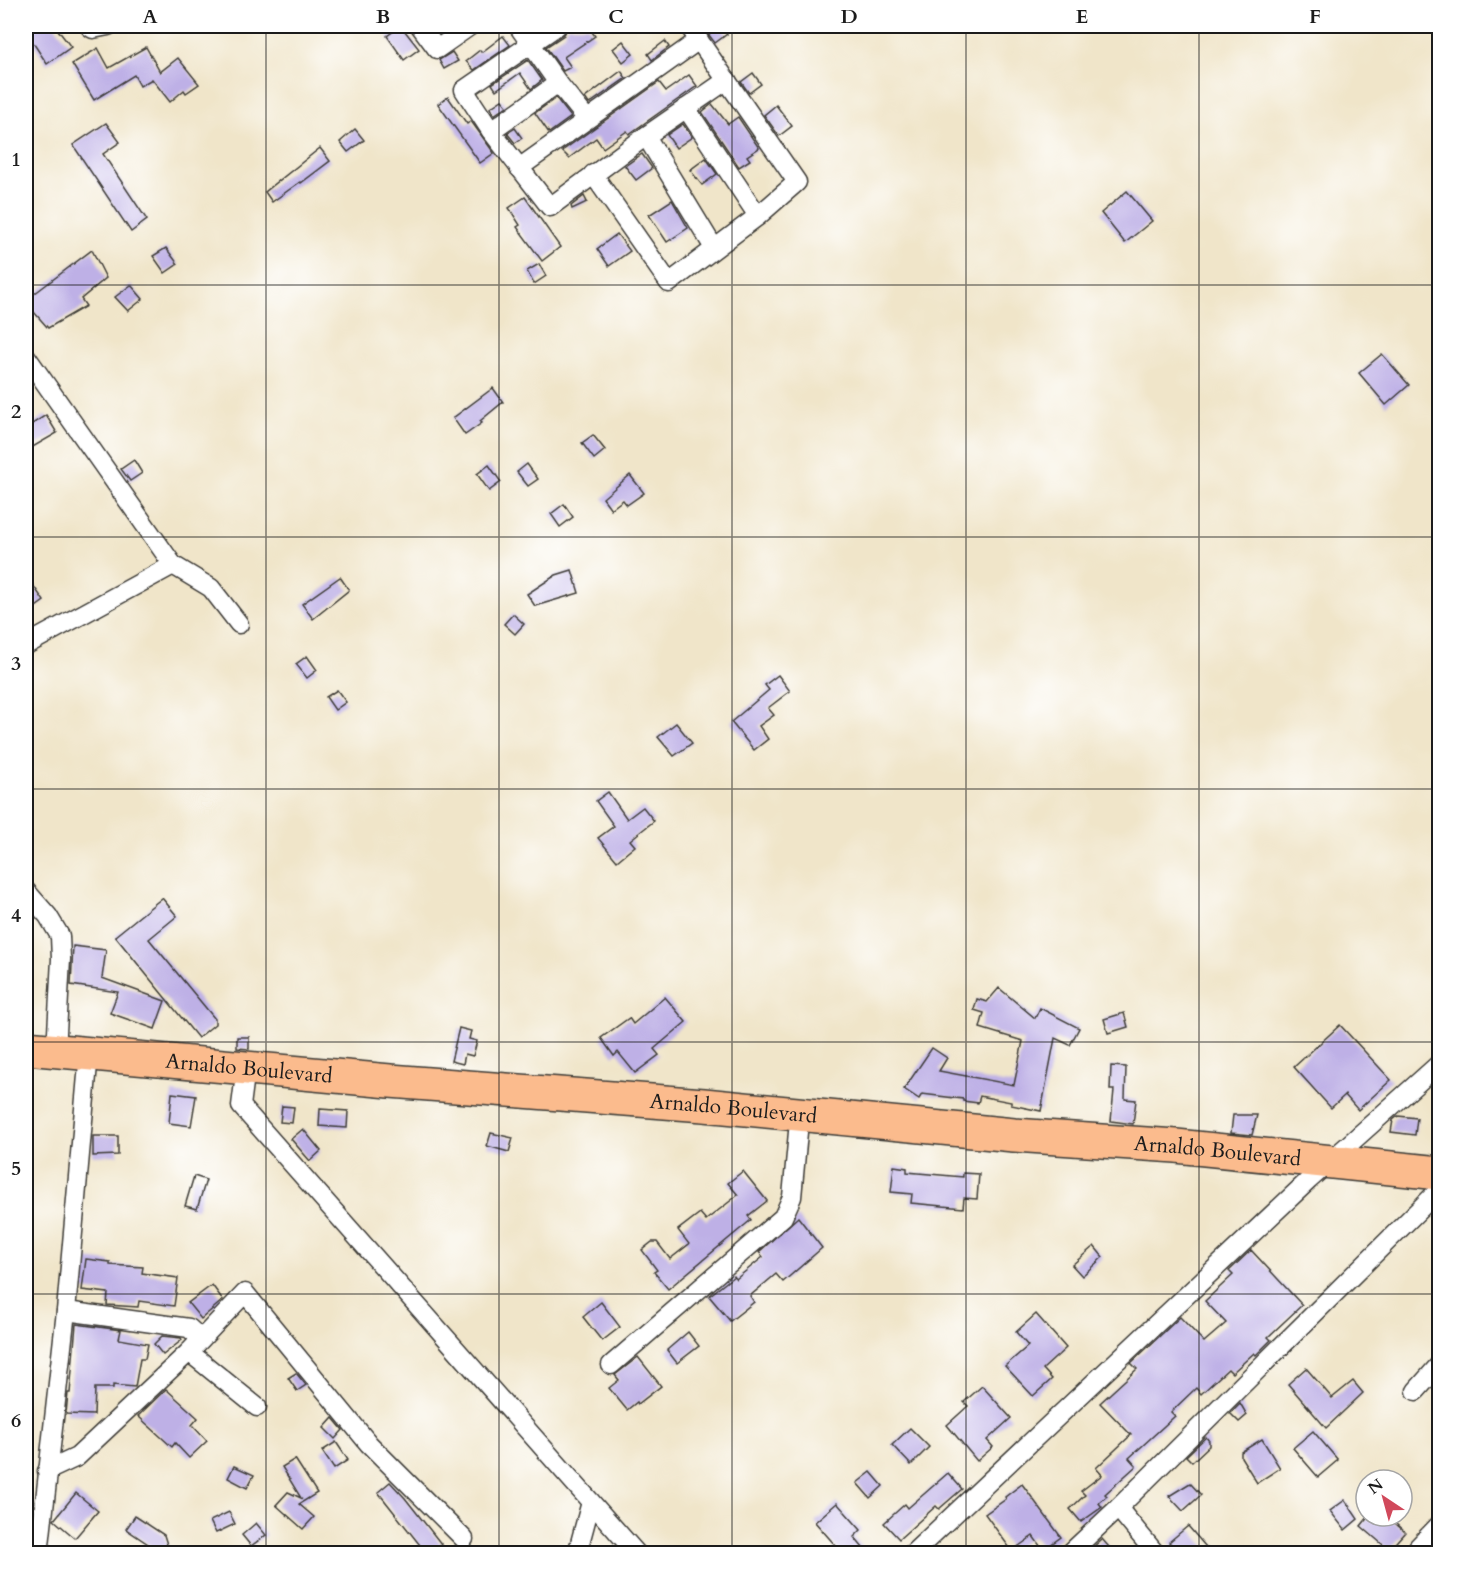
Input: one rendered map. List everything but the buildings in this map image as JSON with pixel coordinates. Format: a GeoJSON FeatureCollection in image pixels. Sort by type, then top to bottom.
{"type":"FeatureCollection","features":[{"type":"Feature","properties":{"kind":"highway","name":"Arnaldo Boulevard"},"geometry":{"type":"LineString","coordinates":[[41,1049],[87,1062]]}},
{"type":"Feature","properties":{"kind":"highway","name":"Arnaldo Boulevard"},"geometry":{"type":"LineString","coordinates":[[26,1065],[87,1062],[536,1102],[703,1114],[1013,1144],[1174,1155],[1319,1171],[1439,1190]]}},
{"type":"Feature","properties":{"kind":"highway","name":"Arnaldo Boulevard"},"geometry":{"type":"LineString","coordinates":[[703,1114],[798,1132],[859,1130]]}},
{"type":"Feature","properties":{"kind":"highway","name":"Arnaldo Boulevard"},"geometry":{"type":"LineString","coordinates":[[1319,1171],[1440,1173]]}},
{"type":"Feature","properties":{"kind":"street"},"geometry":{"type":"LineString","coordinates":[[89,26],[93,29],[108,26]]}},
{"type":"Feature","properties":{"kind":"street"},"geometry":{"type":"LineString","coordinates":[[420,26],[437,49],[470,26]]}},
{"type":"Feature","properties":{"kind":"street"},"geometry":{"type":"LineString","coordinates":[[518,26],[586,119]]}},
{"type":"Feature","properties":{"kind":"street"},"geometry":{"type":"LineString","coordinates":[[557,26],[464,90],[491,131],[550,207],[727,80]]}},
{"type":"Feature","properties":{"kind":"street"},"geometry":{"type":"LineString","coordinates":[[519,168],[586,119],[694,33],[797,182],[758,216],[669,283],[593,174]]}},
{"type":"Feature","properties":{"kind":"street"},"geometry":{"type":"LineString","coordinates":[[491,131],[558,83]]}},
{"type":"Feature","properties":{"kind":"street"},"geometry":{"type":"LineString","coordinates":[[686,108],[758,216]]}},
{"type":"Feature","properties":{"kind":"street"},"geometry":{"type":"LineString","coordinates":[[646,136],[714,248]]}},
{"type":"Feature","properties":{"kind":"street"},"geometry":{"type":"LineString","coordinates":[[26,356],[173,565],[211,588],[239,624]]}},
{"type":"Feature","properties":{"kind":"street"},"geometry":{"type":"LineString","coordinates":[[26,645],[173,565]]}},
{"type":"Feature","properties":{"kind":"street"},"geometry":{"type":"LineString","coordinates":[[26,891],[48,916],[60,936],[61,959],[41,1049]]}},
{"type":"Feature","properties":{"kind":"street"},"geometry":{"type":"LineString","coordinates":[[39,1554],[66,1311],[87,1062]]}},
{"type":"Feature","properties":{"kind":"street"},"geometry":{"type":"LineString","coordinates":[[912,1554],[1319,1171],[1440,1063]]}},
{"type":"Feature","properties":{"kind":"street"},"geometry":{"type":"LineString","coordinates":[[245,1075],[242,1106],[637,1554]]}},
{"type":"Feature","properties":{"kind":"street"},"geometry":{"type":"LineString","coordinates":[[612,1365],[783,1217],[792,1197],[798,1132]]}},
{"type":"Feature","properties":{"kind":"street"},"geometry":{"type":"LineString","coordinates":[[1069,1554],[1439,1190]]}},
{"type":"Feature","properties":{"kind":"street"},"geometry":{"type":"LineString","coordinates":[[47,1471],[77,1457],[195,1345],[245,1293],[369,1444],[465,1539]]}},
{"type":"Feature","properties":{"kind":"street"},"geometry":{"type":"LineString","coordinates":[[66,1311],[189,1328],[195,1345],[257,1407]]}},
{"type":"Feature","properties":{"kind":"street"},"geometry":{"type":"LineString","coordinates":[[1416,1391],[1440,1364]]}},
{"type":"Feature","properties":{"kind":"street"},"geometry":{"type":"LineString","coordinates":[[577,1554],[591,1502]]}},
{"type":"Feature","properties":{"kind":"street"},"geometry":{"type":"LineString","coordinates":[[1118,1508],[1156,1554]]}},
{"type":"Feature","properties":{"kind":"street"},"geometry":{"type":"LineString","coordinates":[[1417,1554],[1418,1547],[1440,1524]]}}]}
